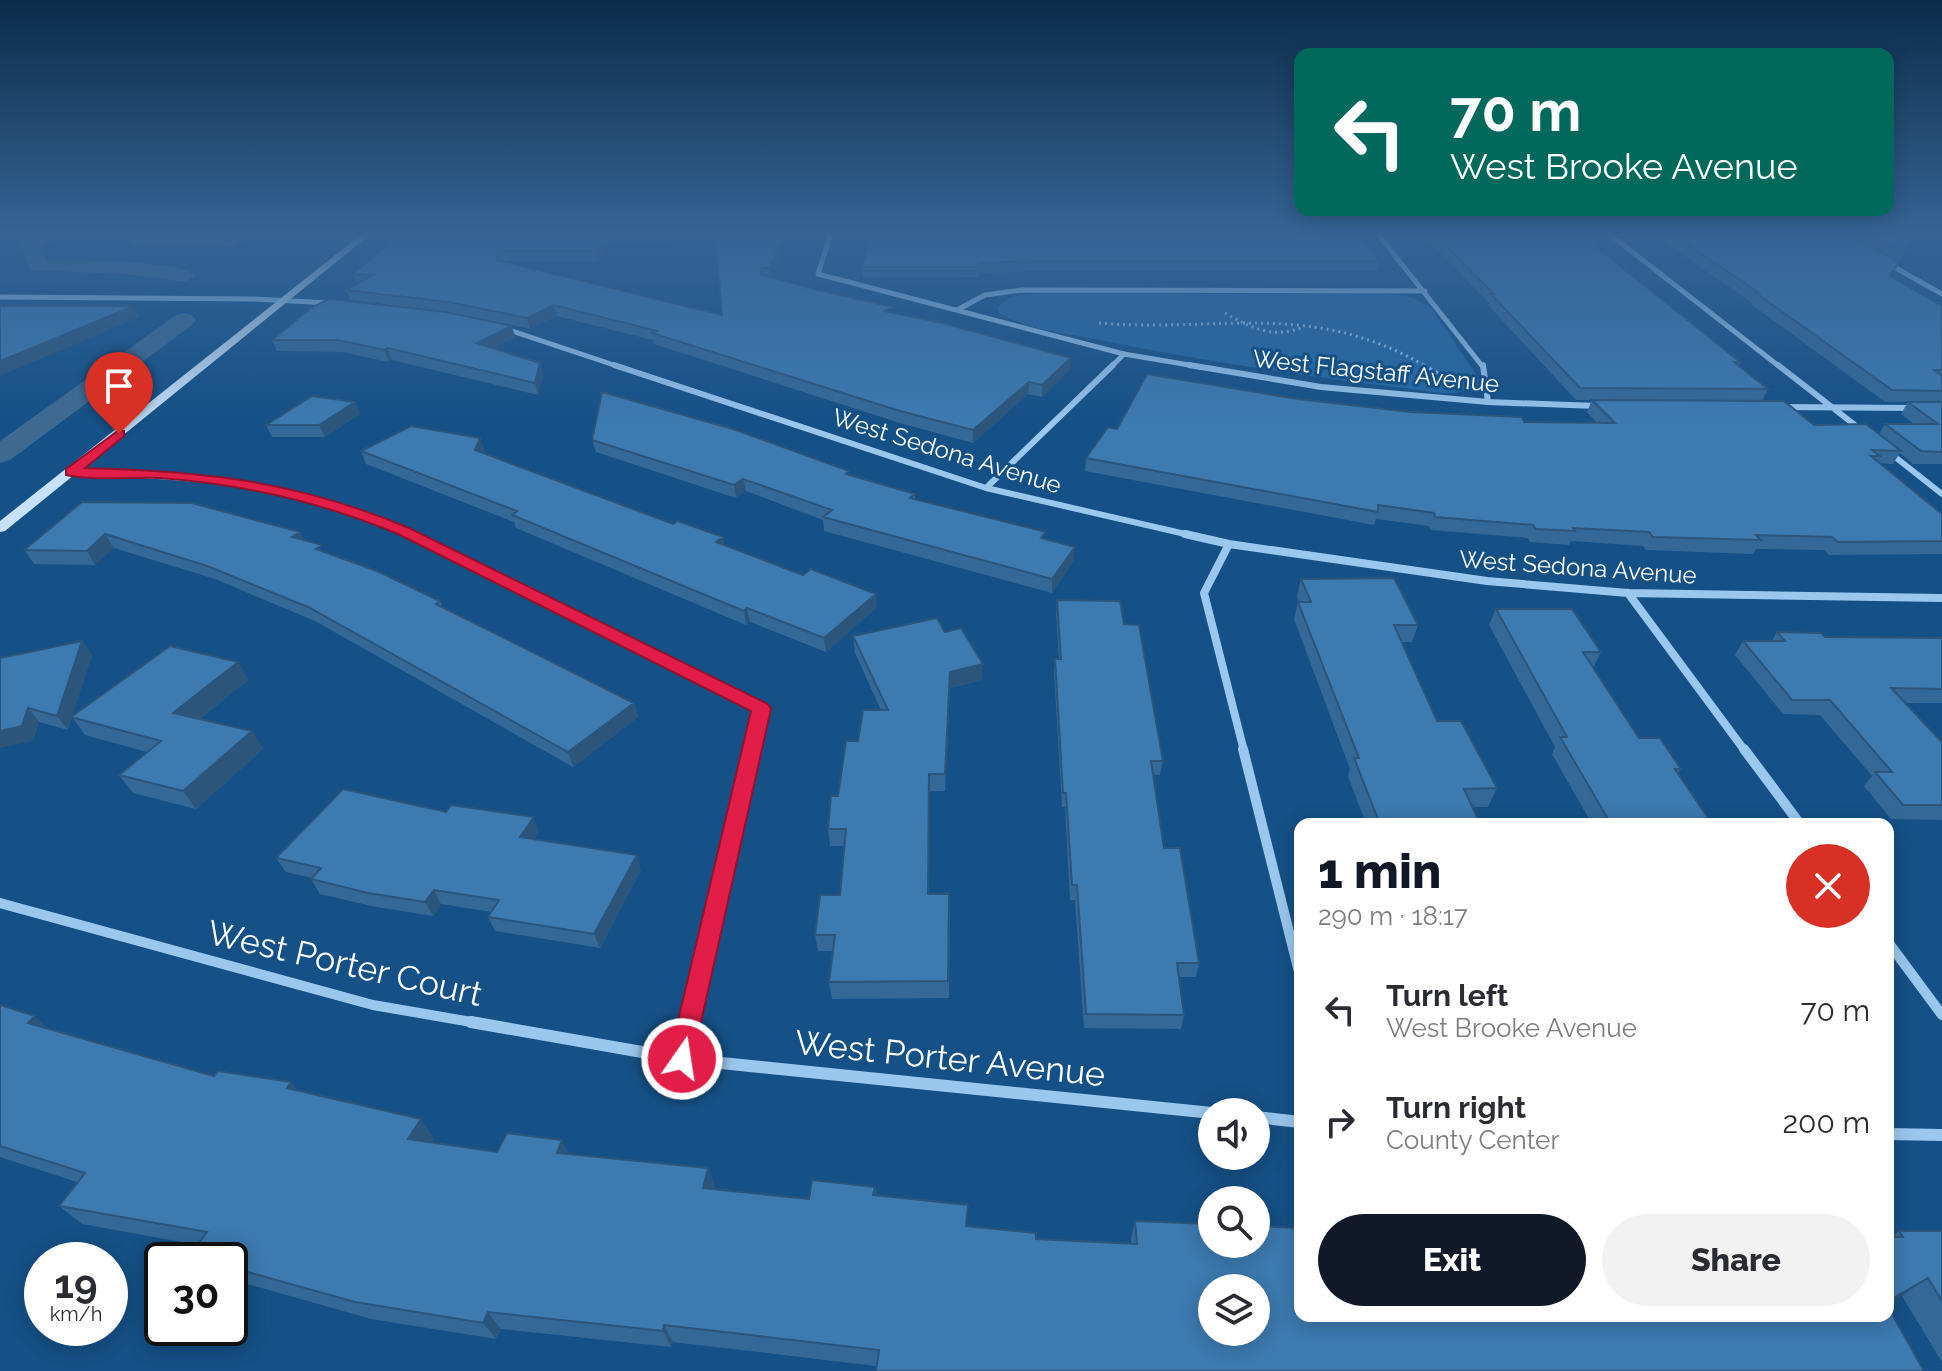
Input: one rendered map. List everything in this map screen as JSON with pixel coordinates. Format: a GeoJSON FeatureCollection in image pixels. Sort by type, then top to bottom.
{"type":"FeatureCollection","features":[{"type":"Feature","properties":{"kind":"street"},"geometry":{"type":"LineString","coordinates":[[0,297],[285,300],[346,305]]}},
{"type":"Feature","properties":{"kind":"street"},"geometry":{"type":"LineString","coordinates":[[0,528],[289,297]]}},
{"type":"Feature","properties":{"kind":"street","name":"West Flagstaff Avenue"},"geometry":{"type":"LineString","coordinates":[[907,297],[1124,354],[1321,387],[1488,402],[1604,406]]}},
{"type":"Feature","properties":{"kind":"street"},"geometry":{"type":"LineString","coordinates":[[957,310],[981,297]]}},
{"type":"Feature","properties":{"kind":"street"},"geometry":{"type":"LineString","coordinates":[[1430,297],[1483,363],[1488,402]]}},
{"type":"Feature","properties":{"kind":"street"},"geometry":{"type":"LineString","coordinates":[[1690,297],[1869,437]]}},
{"type":"Feature","properties":{"kind":"street","name":"West Sedona Avenue"},"geometry":{"type":"LineString","coordinates":[[502,328],[986,488],[1229,544],[1487,581],[1628,593],[1942,598]]}},
{"type":"Feature","properties":{"kind":"street"},"geometry":{"type":"LineString","coordinates":[[986,488],[1124,354]]}},
{"type":"Feature","properties":{"kind":"street"},"geometry":{"type":"LineString","coordinates":[[1772,407],[1926,408]]}},
{"type":"Feature","properties":{"kind":"street"},"geometry":{"type":"LineString","coordinates":[[1881,446],[1942,494]]}},
{"type":"Feature","properties":{"kind":"street"},"geometry":{"type":"LineString","coordinates":[[71,472],[153,474],[238,482],[299,494],[362,514],[404,531],[761,709],[682,1059]]}},
{"type":"Feature","properties":{"kind":"street"},"geometry":{"type":"LineString","coordinates":[[1229,544],[1204,593],[1294,952]]}},
{"type":"Feature","properties":{"kind":"street"},"geometry":{"type":"LineString","coordinates":[[1628,593],[1796,818]]}},
{"type":"Feature","properties":{"kind":"street","name":"West Porter Court"},"geometry":{"type":"LineString","coordinates":[[0,903],[373,1005],[682,1059]]}},
{"type":"Feature","properties":{"kind":"street"},"geometry":{"type":"LineString","coordinates":[[1894,950],[1942,1015]]}},
{"type":"Feature","properties":{"kind":"street","name":"West Porter Avenue"},"geometry":{"type":"LineString","coordinates":[[682,1059],[1198,1112]]}},
{"type":"Feature","properties":{"kind":"street"},"geometry":{"type":"LineString","coordinates":[[1270,1119],[1294,1121]]}},
{"type":"Feature","properties":{"kind":"street"},"geometry":{"type":"LineString","coordinates":[[1894,1134],[1942,1135]]}},
{"type":"Feature","properties":{"kind":"path"},"geometry":{"type":"LineString","coordinates":[[1239,322],[1274,333],[1294,331],[1305,325]]}},
{"type":"Feature","properties":{"kind":"path"},"geometry":{"type":"LineString","coordinates":[[1099,323],[1305,325],[1357,336],[1404,354],[1488,402]]}},
{"type":"Feature","properties":{"kind":"shaded area"},"geometry":{"type":"Polygon","coordinates":[[[1010,297],[1411,297],[1431,308],[1478,377],[1478,386],[1457,393],[1441,393],[1230,364],[1147,349],[1037,328],[1011,319],[999,313],[998,307],[1010,297]]]}},
{"type":"Feature","properties":{"kind":"building"},"geometry":{"type":"Polygon","coordinates":[[[405,297],[648,297],[722,315],[720,297],[849,297],[893,307],[885,311],[943,323],[1071,358],[1042,385],[1029,382],[973,430],[900,411],[652,333],[657,331],[554,305],[527,318],[405,297]]]}},
{"type":"Feature","properties":{"kind":"building"},"geometry":{"type":"Polygon","coordinates":[[[1494,297],[1659,297],[1740,362],[1734,362],[1768,389],[1580,388],[1494,297]]]}},
{"type":"Feature","properties":{"kind":"building"},"geometry":{"type":"Polygon","coordinates":[[[1762,297],[1926,297],[1942,306],[1942,370],[1934,370],[1942,376],[1942,391],[1892,390],[1762,297]]]}},
{"type":"Feature","properties":{"kind":"building"},"geometry":{"type":"Polygon","coordinates":[[[329,299],[446,312],[512,326],[477,343],[540,363],[535,383],[388,348],[384,350],[338,340],[272,340],[311,308],[329,299]]]}},
{"type":"Feature","properties":{"kind":"building"},"geometry":{"type":"Polygon","coordinates":[[[0,306],[134,306],[0,361],[0,306]]]}},
{"type":"Feature","properties":{"kind":"building"},"geometry":{"type":"Polygon","coordinates":[[[1147,374],[1298,399],[1411,412],[1522,417],[1524,422],[1615,423],[1592,400],[1784,401],[1814,425],[1866,424],[1901,451],[1872,450],[1880,456],[1871,456],[1942,514],[1942,541],[1838,542],[1832,537],[1756,535],[1761,540],[1653,537],[1649,532],[1536,529],[1533,525],[1435,517],[1434,513],[1378,505],[1378,512],[1086,458],[1108,427],[1117,429],[1147,374]]]}},
{"type":"Feature","properties":{"kind":"building"},"geometry":{"type":"Polygon","coordinates":[[[602,392],[733,429],[849,471],[846,474],[915,494],[910,498],[1046,532],[1041,538],[1075,547],[1052,579],[823,517],[832,510],[743,479],[734,485],[592,440],[602,392]]]}},
{"type":"Feature","properties":{"kind":"building"},"geometry":{"type":"Polygon","coordinates":[[[312,396],[355,402],[319,425],[266,425],[312,396]]]}},
{"type":"Feature","properties":{"kind":"building"},"geometry":{"type":"Polygon","coordinates":[[[1908,402],[1942,402],[1942,452],[1921,451],[1885,424],[1938,424],[1908,402]]]}},
{"type":"Feature","properties":{"kind":"building"},"geometry":{"type":"Polygon","coordinates":[[[411,426],[480,438],[475,450],[673,524],[678,521],[723,537],[716,542],[803,575],[811,569],[876,594],[824,638],[747,608],[744,611],[512,515],[517,511],[361,451],[411,426]]]}},
{"type":"Feature","properties":{"kind":"building"},"geometry":{"type":"Polygon","coordinates":[[[82,502],[192,503],[300,532],[292,537],[322,545],[316,549],[377,571],[440,601],[436,604],[634,703],[568,752],[308,607],[207,566],[105,534],[87,551],[24,550],[82,502]]]}},
{"type":"Feature","properties":{"kind":"building"},"geometry":{"type":"Polygon","coordinates":[[[1394,578],[1418,625],[1394,625],[1437,721],[1461,721],[1497,788],[1464,789],[1477,818],[1378,818],[1354,758],[1359,758],[1298,602],[1311,602],[1301,579],[1394,578]]]}},
{"type":"Feature","properties":{"kind":"building"},"geometry":{"type":"Polygon","coordinates":[[[1057,600],[1120,601],[1124,624],[1139,625],[1163,761],[1151,761],[1164,848],[1180,848],[1199,963],[1177,963],[1184,1015],[1086,1014],[1077,885],[1072,885],[1066,793],[1063,793],[1055,659],[1061,659],[1057,600]]]}},
{"type":"Feature","properties":{"kind":"building"},"geometry":{"type":"Polygon","coordinates":[[[1496,609],[1572,609],[1601,652],[1583,652],[1639,738],[1660,738],[1681,769],[1675,769],[1708,818],[1607,818],[1560,737],[1567,737],[1496,609]]]}},
{"type":"Feature","properties":{"kind":"building"},"geometry":{"type":"Polygon","coordinates":[[[937,618],[945,632],[961,628],[983,664],[950,672],[945,774],[929,774],[928,894],[949,894],[948,981],[829,982],[835,935],[815,935],[820,895],[840,895],[846,829],[828,829],[831,796],[838,796],[846,741],[858,741],[863,710],[888,710],[853,636],[937,618]]]}},
{"type":"Feature","properties":{"kind":"building"},"geometry":{"type":"Polygon","coordinates":[[[1777,632],[1821,633],[1825,637],[1942,638],[1942,689],[1891,688],[1942,742],[1942,805],[1903,805],[1875,772],[1892,772],[1830,700],[1792,700],[1743,641],[1785,641],[1777,632]]]}},
{"type":"Feature","properties":{"kind":"building"},"geometry":{"type":"Polygon","coordinates":[[[82,641],[57,716],[28,708],[22,726],[0,731],[0,658],[82,641]]]}},
{"type":"Feature","properties":{"kind":"building"},"geometry":{"type":"Polygon","coordinates":[[[170,646],[238,662],[173,713],[252,731],[183,791],[119,775],[161,741],[71,717],[170,646]]]}},
{"type":"Feature","properties":{"kind":"building"},"geometry":{"type":"Polygon","coordinates":[[[343,789],[446,812],[451,805],[534,817],[520,837],[637,855],[594,934],[488,917],[499,900],[434,890],[425,902],[368,893],[311,879],[321,868],[276,858],[343,789]]]}},
{"type":"Feature","properties":{"kind":"building"},"geometry":{"type":"Polygon","coordinates":[[[0,1005],[35,1016],[28,1023],[214,1076],[218,1071],[291,1082],[287,1088],[421,1119],[408,1139],[497,1152],[507,1133],[562,1140],[557,1153],[708,1168],[703,1188],[809,1199],[812,1180],[875,1187],[873,1195],[968,1205],[966,1226],[1036,1233],[1036,1239],[1137,1244],[1135,1221],[1198,1223],[1198,1258],[1270,1258],[1270,1227],[1294,1228],[1294,1322],[1894,1322],[1894,1318],[1924,1371],[876,1371],[879,1350],[664,1325],[663,1331],[488,1312],[483,1323],[355,1302],[248,1272],[248,1242],[200,1242],[207,1232],[59,1206],[85,1173],[0,1146],[0,1005]]]}},
{"type":"Feature","properties":{"kind":"building"},"geometry":{"type":"Polygon","coordinates":[[[1899,1231],[1942,1231],[1942,1301],[1928,1278],[1894,1298],[1894,1237],[1903,1237],[1899,1231]]]}},
{"type":"Feature","properties":{"kind":"waterway"},"geometry":{"type":"LineString","coordinates":[[0,454],[184,320]]}},
{"type":"Feature","properties":{"kind":"route"},"geometry":{"type":"LineString","coordinates":[[119,434],[71,472],[159,474],[238,482],[299,494],[362,514],[404,531],[761,709],[682,1059]]}}]}
